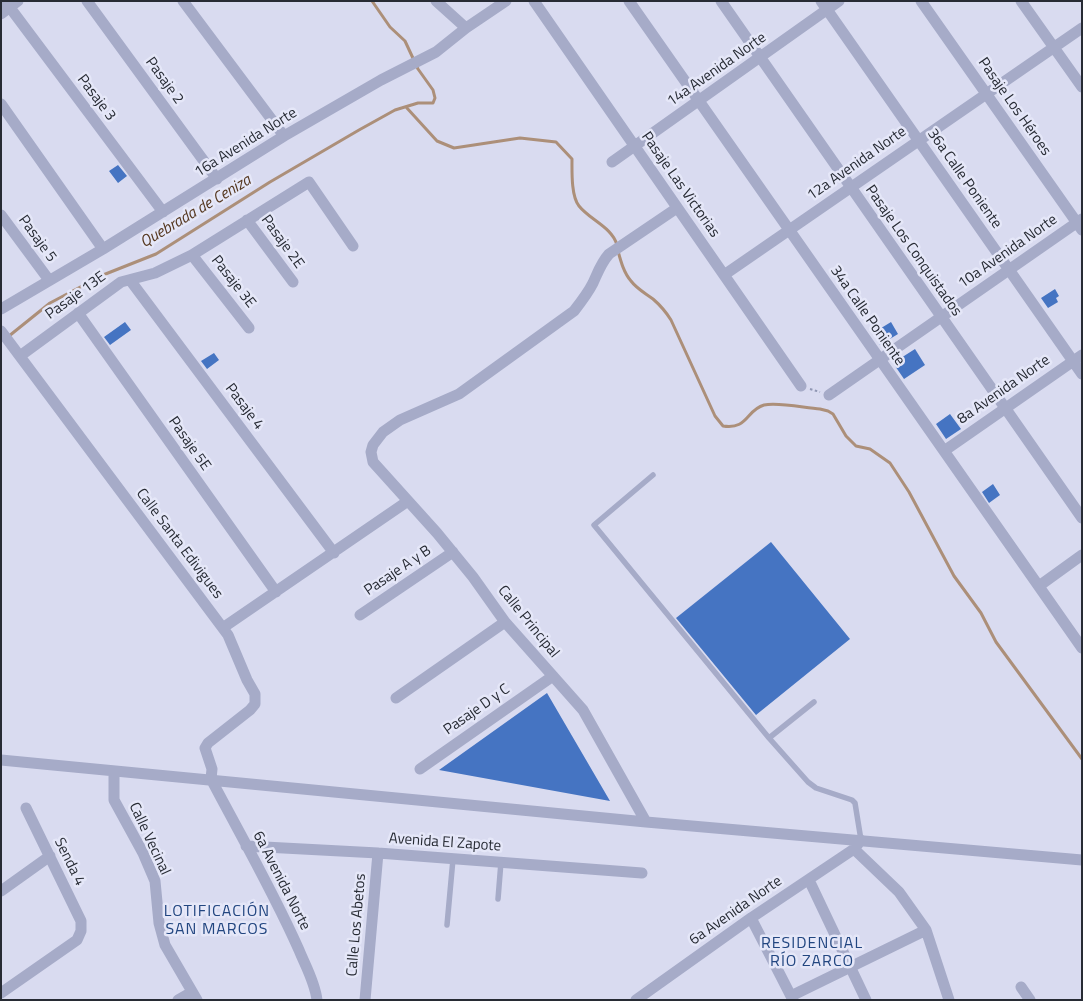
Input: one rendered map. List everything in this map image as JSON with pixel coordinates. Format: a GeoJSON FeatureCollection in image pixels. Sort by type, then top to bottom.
{"type":"FeatureCollection","features":[{"type":"Feature","properties":{"kind":"street","name":"Pasaje 2"},"geometry":{"type":"LineString","coordinates":[[87,1],[217,179]]}},
{"type":"Feature","properties":{"kind":"street"},"geometry":{"type":"LineString","coordinates":[[183,1],[284,136]]}},
{"type":"Feature","properties":{"kind":"street"},"geometry":{"type":"LineString","coordinates":[[436,1],[466,28]]}},
{"type":"Feature","properties":{"kind":"street","name":"16a Avenida Norte"},"geometry":{"type":"LineString","coordinates":[[1,309],[103,249],[284,136],[428,56],[506,1]]}},
{"type":"Feature","properties":{"kind":"street","name":"Pasaje Las Victorias"},"geometry":{"type":"LineString","coordinates":[[534,1],[801,386]]}},
{"type":"Feature","properties":{"kind":"street","name":"34a Calle Poniente"},"geometry":{"type":"LineString","coordinates":[[628,1],[1082,648]]}},
{"type":"Feature","properties":{"kind":"street","name":"Pasaje Los Conquistados"},"geometry":{"type":"LineString","coordinates":[[721,1],[1082,518]]}},
{"type":"Feature","properties":{"kind":"street","name":"14a Avenida Norte"},"geometry":{"type":"LineString","coordinates":[[612,162],[759,58],[824,6],[839,1]]}},
{"type":"Feature","properties":{"kind":"street","name":"Pasaje Los Héroes"},"geometry":{"type":"LineString","coordinates":[[921,1],[1080,224]]}},
{"type":"Feature","properties":{"kind":"street"},"geometry":{"type":"LineString","coordinates":[[1021,1],[1082,87]]}},
{"type":"Feature","properties":{"kind":"street","name":"Pasaje 3"},"geometry":{"type":"LineString","coordinates":[[9,6],[163,212]]}},
{"type":"Feature","properties":{"kind":"street","name":"36a Calle Poniente"},"geometry":{"type":"LineString","coordinates":[[824,6],[1009,270],[1077,358],[1082,374]]}},
{"type":"Feature","properties":{"kind":"street","name":"12a Avenida Norte"},"geometry":{"type":"LineString","coordinates":[[724,275],[985,93],[1082,28]]}},
{"type":"Feature","properties":{"kind":"street"},"geometry":{"type":"LineString","coordinates":[[1,104],[103,249]]}},
{"type":"Feature","properties":{"kind":"street","name":"Pasaje 13E"},"geometry":{"type":"LineString","coordinates":[[20,356],[121,282],[155,274],[192,254],[309,182],[353,246]]}},
{"type":"Feature","properties":{"kind":"street","name":"Calle Principal"},"geometry":{"type":"LineString","coordinates":[[646,822],[583,710],[505,622],[474,577],[374,462],[371,452],[373,445],[383,432],[400,420],[459,394],[574,311],[594,281],[600,264],[609,254],[677,208]]}},
{"type":"Feature","properties":{"kind":"street","name":"Pasaje 5"},"geometry":{"type":"LineString","coordinates":[[1,215],[49,280]]}},
{"type":"Feature","properties":{"kind":"street","name":"Pasaje 2E"},"geometry":{"type":"LineString","coordinates":[[247,220],[293,282]]}},
{"type":"Feature","properties":{"kind":"street","name":"10a Avenida Norte"},"geometry":{"type":"LineString","coordinates":[[829,395],[1009,270],[1080,224]]}},
{"type":"Feature","properties":{"kind":"street","name":"Pasaje 3E"},"geometry":{"type":"LineString","coordinates":[[192,254],[249,328]]}},
{"type":"Feature","properties":{"kind":"street","name":"Pasaje 4"},"geometry":{"type":"LineString","coordinates":[[130,280],[334,553]]}},
{"type":"Feature","properties":{"kind":"street","name":"Pasaje 5E"},"geometry":{"type":"LineString","coordinates":[[78,313],[276,592]]}},
{"type":"Feature","properties":{"kind":"street","name":"Calle Santa Edivigues"},"geometry":{"type":"LineString","coordinates":[[1,331],[224,628],[255,694],[256,704],[208,743],[205,748],[212,769],[211,779]]}},
{"type":"Feature","properties":{"kind":"street","name":"8a Avenida Norte"},"geometry":{"type":"LineString","coordinates":[[944,451],[1077,358]]}},
{"type":"Feature","properties":{"kind":"street"},"geometry":{"type":"LineString","coordinates":[[224,628],[408,501]]}},
{"type":"Feature","properties":{"kind":"street","name":"Pasaje A y B"},"geometry":{"type":"LineString","coordinates":[[360,615],[453,552]]}},
{"type":"Feature","properties":{"kind":"street"},"geometry":{"type":"LineString","coordinates":[[1039,586],[1082,555]]}},
{"type":"Feature","properties":{"kind":"street"},"geometry":{"type":"LineString","coordinates":[[396,698],[505,622]]}},
{"type":"Feature","properties":{"kind":"street","name":"Pasaje D y C"},"geometry":{"type":"LineString","coordinates":[[420,769],[553,676]]}},
{"type":"Feature","properties":{"kind":"street"},"geometry":{"type":"LineString","coordinates":[[1,760],[114,772],[211,779],[858,844],[1082,860]]}},
{"type":"Feature","properties":{"kind":"street","name":"Calle Vecinal"},"geometry":{"type":"LineString","coordinates":[[114,772],[114,800],[155,881],[158,922],[164,945],[195,996]]}},
{"type":"Feature","properties":{"kind":"street","name":"6a Avenida Norte"},"geometry":{"type":"LineString","coordinates":[[211,779],[285,919],[313,983],[316,1000]]}},
{"type":"Feature","properties":{"kind":"street","name":"Senda 4"},"geometry":{"type":"LineString","coordinates":[[1,993],[77,940],[81,931],[80,921],[26,808]]}},
{"type":"Feature","properties":{"kind":"street"},"geometry":{"type":"LineString","coordinates":[[858,844],[899,892],[926,930],[949,1000]]}},
{"type":"Feature","properties":{"kind":"street","name":"6a Avenida Norte"},"geometry":{"type":"LineString","coordinates":[[636,1000],[858,844]]}},
{"type":"Feature","properties":{"kind":"street","name":"Avenida El Zapote"},"geometry":{"type":"LineString","coordinates":[[246,846],[378,853],[642,873]]}},
{"type":"Feature","properties":{"kind":"street","name":"Calle Los Abetos"},"geometry":{"type":"LineString","coordinates":[[365,1000],[378,853]]}},
{"type":"Feature","properties":{"kind":"street"},"geometry":{"type":"LineString","coordinates":[[1,891],[50,856]]}},
{"type":"Feature","properties":{"kind":"street"},"geometry":{"type":"LineString","coordinates":[[809,880],[866,1000]]}},
{"type":"Feature","properties":{"kind":"street"},"geometry":{"type":"LineString","coordinates":[[751,918],[792,998],[926,930]]}},
{"type":"Feature","properties":{"kind":"street"},"geometry":{"type":"LineString","coordinates":[[1021,987],[1030,1000]]}},
{"type":"Feature","properties":{"kind":"street"},"geometry":{"type":"LineString","coordinates":[[178,1000],[195,996]]}},
{"type":"Feature","properties":{"kind":"lane"},"geometry":{"type":"LineString","coordinates":[[653,475],[594,525],[769,738],[812,786],[852,800],[854,803],[858,844]]}},
{"type":"Feature","properties":{"kind":"lane"},"geometry":{"type":"LineString","coordinates":[[769,738],[814,702]]}},
{"type":"Feature","properties":{"kind":"lane"},"geometry":{"type":"LineString","coordinates":[[446,925],[454,859]]}},
{"type":"Feature","properties":{"kind":"lane"},"geometry":{"type":"LineString","coordinates":[[498,899],[501,862]]}},
{"type":"Feature","properties":{"kind":"path"},"geometry":{"type":"LineString","coordinates":[[801,386],[829,395]]}},
{"type":"Feature","properties":{"kind":"building"},"geometry":{"type":"Polygon","coordinates":[[[118,165],[127,176],[118,183],[109,171],[118,165]]]}},
{"type":"Feature","properties":{"kind":"building"},"geometry":{"type":"Polygon","coordinates":[[[1055,289],[1059,296],[1056,298],[1058,302],[1048,308],[1041,298],[1055,289]]]}},
{"type":"Feature","properties":{"kind":"building"},"geometry":{"type":"Polygon","coordinates":[[[125,322],[131,330],[110,345],[104,337],[125,322]]]}},
{"type":"Feature","properties":{"kind":"building"},"geometry":{"type":"Polygon","coordinates":[[[891,322],[898,334],[880,345],[873,333],[891,322]]]}},
{"type":"Feature","properties":{"kind":"building"},"geometry":{"type":"Polygon","coordinates":[[[915,349],[925,365],[904,379],[893,363],[915,349]]]}},
{"type":"Feature","properties":{"kind":"building"},"geometry":{"type":"Polygon","coordinates":[[[214,353],[219,360],[207,369],[201,361],[214,353]]]}},
{"type":"Feature","properties":{"kind":"building"},"geometry":{"type":"Polygon","coordinates":[[[950,414],[961,429],[946,439],[936,424],[950,414]]]}},
{"type":"Feature","properties":{"kind":"building"},"geometry":{"type":"Polygon","coordinates":[[[993,484],[1000,495],[989,503],[982,492],[993,484]]]}},
{"type":"Feature","properties":{"kind":"building"},"geometry":{"type":"Polygon","coordinates":[[[771,542],[850,639],[756,715],[676,618],[771,542]]]}},
{"type":"Feature","properties":{"kind":"building"},"geometry":{"type":"Polygon","coordinates":[[[547,693],[610,801],[439,770],[547,693]]]}},
{"type":"Feature","properties":{"kind":"waterway","name":"Quebrada de Ceniza"},"geometry":{"type":"LineString","coordinates":[[9,336],[50,303],[103,275],[156,254],[270,182],[395,110],[418,103],[433,103],[435,98],[433,90],[418,69],[405,41],[390,27],[372,1]]}},
{"type":"Feature","properties":{"kind":"waterway"},"geometry":{"type":"LineString","coordinates":[[406,107],[437,141],[454,148],[520,138],[556,142],[572,159],[573,190],[576,202],[584,211],[606,228],[617,245]]}},
{"type":"Feature","properties":{"kind":"waterway"},"geometry":{"type":"LineString","coordinates":[[618,251],[629,278],[653,299],[671,320],[715,416],[723,426],[737,425],[764,405],[820,409],[833,414],[846,436],[856,446],[870,449],[890,463],[909,492],[954,576],[981,613],[996,642],[1082,759]]}},
{"type":"Feature","properties":{"kind":"district","name":"LOTIFICACIÓN SAN MARCOS"},"geometry":{"type":"Point","coordinates":[217,921]}},
{"type":"Feature","properties":{"kind":"district","name":"RESIDENCIAL RÍO ZARCO"},"geometry":{"type":"Point","coordinates":[812,953]}}]}
